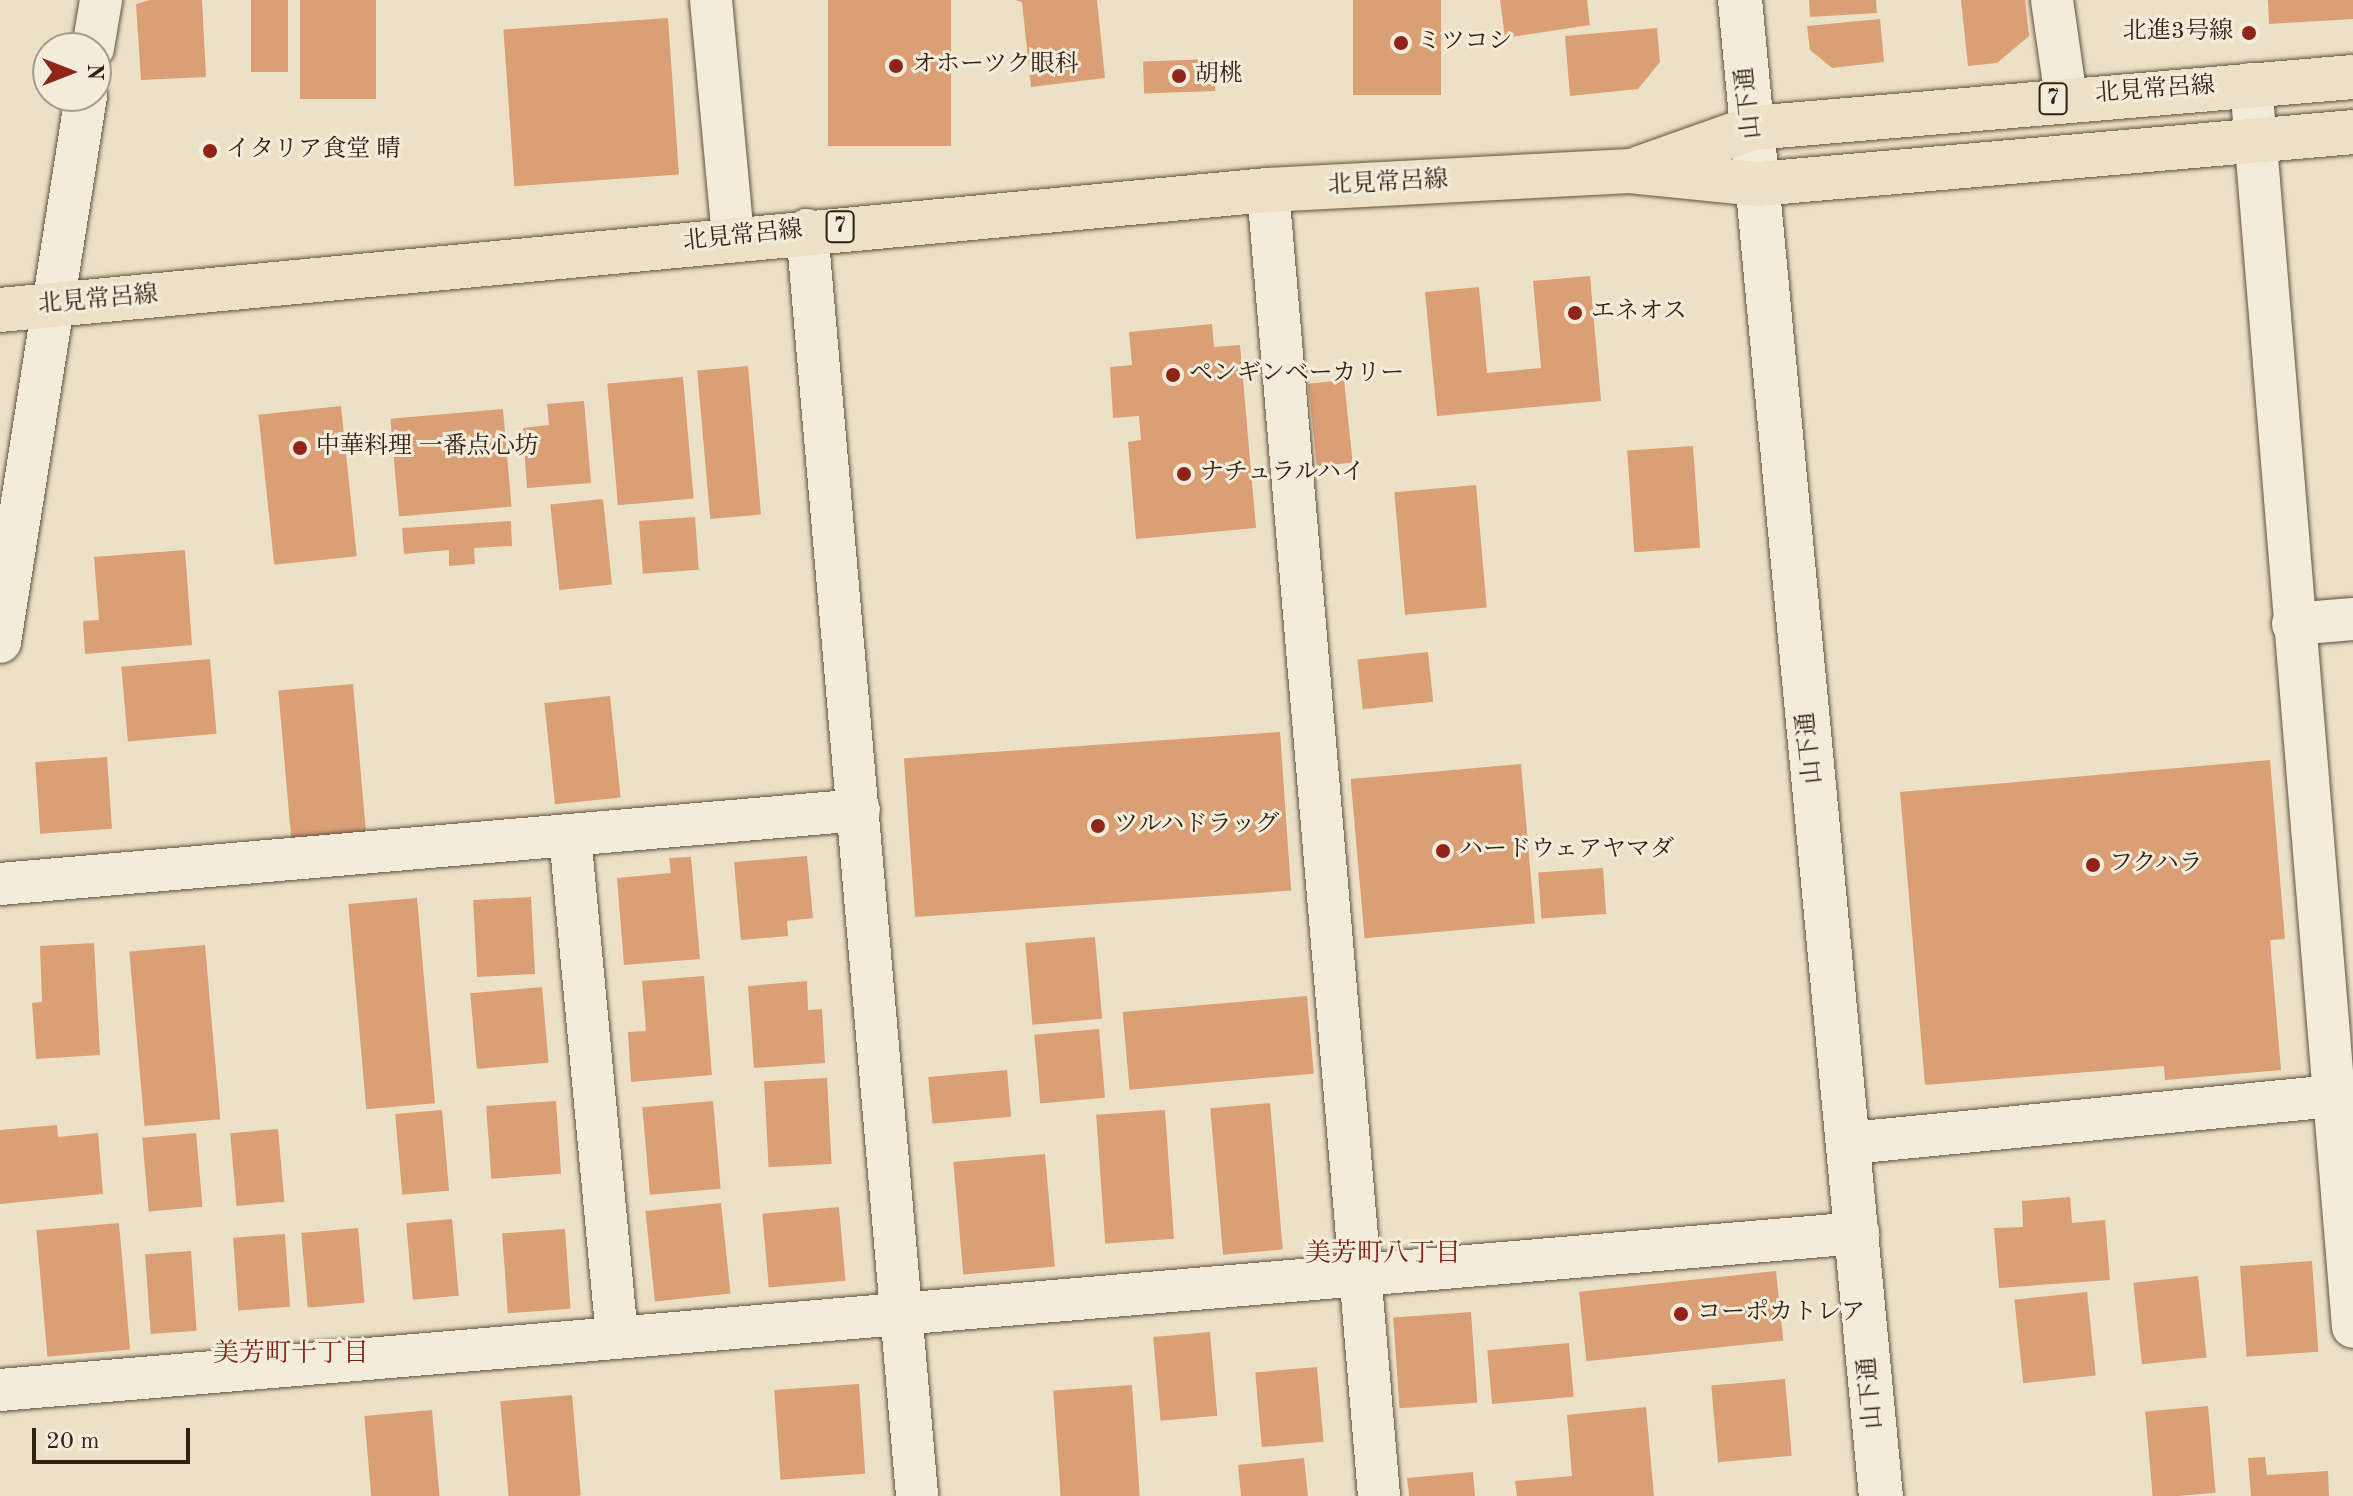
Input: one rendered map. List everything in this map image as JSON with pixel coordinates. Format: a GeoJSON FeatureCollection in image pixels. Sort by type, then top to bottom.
{"type":"FeatureCollection","features":[{"type":"Feature","properties":{"kind":"main road","name":"北見常呂線"},"geometry":{"type":"LineString","coordinates":[[1630,171],[1753,128],[2066,98],[2353,77]]}},
{"type":"Feature","properties":{"kind":"main road","name":"北見常呂線"},"geometry":{"type":"LineString","coordinates":[[0,310],[733,237],[1268,190],[1630,171],[1758,184],[2353,132]]}},
{"type":"Feature","properties":{"kind":"street"},"geometry":{"type":"LineString","coordinates":[[96,32],[101,0]]}},
{"type":"Feature","properties":{"kind":"street"},"geometry":{"type":"LineString","coordinates":[[711,0],[733,237]]}},
{"type":"Feature","properties":{"kind":"street","name":"山下通"},"geometry":{"type":"LineString","coordinates":[[1740,0],[1851,1143],[1881,1496]]}},
{"type":"Feature","properties":{"kind":"street"},"geometry":{"type":"LineString","coordinates":[[2052,0],[2066,98]]}},
{"type":"Feature","properties":{"kind":"street"},"geometry":{"type":"LineString","coordinates":[[2251,84],[2293,624],[2342,1095],[2353,1327]]}},
{"type":"Feature","properties":{"kind":"street"},"geometry":{"type":"LineString","coordinates":[[0,642],[83,112]]}},
{"type":"Feature","properties":{"kind":"street"},"geometry":{"type":"LineString","coordinates":[[1268,190],[1379,1496]]}},
{"type":"Feature","properties":{"kind":"street"},"geometry":{"type":"LineString","coordinates":[[807,230],[917,1496]]}},
{"type":"Feature","properties":{"kind":"street"},"geometry":{"type":"LineString","coordinates":[[2293,624],[2353,619]]}},
{"type":"Feature","properties":{"kind":"street"},"geometry":{"type":"LineString","coordinates":[[0,884],[859,810]]}},
{"type":"Feature","properties":{"kind":"street"},"geometry":{"type":"LineString","coordinates":[[570,835],[617,1337]]}},
{"type":"Feature","properties":{"kind":"street"},"geometry":{"type":"LineString","coordinates":[[1851,1143],[2342,1095]]}},
{"type":"Feature","properties":{"kind":"street"},"geometry":{"type":"LineString","coordinates":[[0,1390],[901,1316],[1362,1272],[1858,1233]]}},
{"type":"Feature","properties":{"kind":"building"},"geometry":{"type":"Polygon","coordinates":[[[150,0],[202,0],[206,77],[141,80],[136,4],[150,0]]]}},
{"type":"Feature","properties":{"kind":"building"},"geometry":{"type":"Polygon","coordinates":[[[251,0],[288,0],[288,72],[251,72],[251,0]]]}},
{"type":"Feature","properties":{"kind":"building"},"geometry":{"type":"Polygon","coordinates":[[[300,0],[376,0],[376,99],[300,99],[300,0]]]}},
{"type":"Feature","properties":{"kind":"building","name":"オホーツク眼科"},"geometry":{"type":"Polygon","coordinates":[[[828,0],[951,0],[951,146],[828,146],[828,0]]]}},
{"type":"Feature","properties":{"kind":"building"},"geometry":{"type":"Polygon","coordinates":[[[1015,0],[1097,0],[1105,78],[1031,87],[1022,2],[1015,0]]]}},
{"type":"Feature","properties":{"kind":"building","name":"ミツコシ"},"geometry":{"type":"Polygon","coordinates":[[[1353,0],[1441,0],[1441,95],[1353,95],[1353,0]]]}},
{"type":"Feature","properties":{"kind":"building"},"geometry":{"type":"Polygon","coordinates":[[[1500,0],[1587,0],[1590,25],[1505,38],[1500,0]]]}},
{"type":"Feature","properties":{"kind":"building"},"geometry":{"type":"Polygon","coordinates":[[[1809,0],[1876,0],[1877,13],[1810,17],[1809,0]]]}},
{"type":"Feature","properties":{"kind":"building"},"geometry":{"type":"Polygon","coordinates":[[[1961,0],[2025,0],[2029,36],[1997,63],[1968,66],[1961,0]]]}},
{"type":"Feature","properties":{"kind":"building"},"geometry":{"type":"Polygon","coordinates":[[[2268,0],[2353,0],[2353,19],[2269,24],[2268,0]]]}},
{"type":"Feature","properties":{"kind":"building"},"geometry":{"type":"Polygon","coordinates":[[[668,18],[679,175],[514,186],[503,30],[668,18]]]}},
{"type":"Feature","properties":{"kind":"building"},"geometry":{"type":"Polygon","coordinates":[[[1880,19],[1884,62],[1832,68],[1810,50],[1807,26],[1880,19]]]}},
{"type":"Feature","properties":{"kind":"building"},"geometry":{"type":"Polygon","coordinates":[[[1657,28],[1660,62],[1638,89],[1570,96],[1565,36],[1657,28]]]}},
{"type":"Feature","properties":{"kind":"building","name":"胡桃"},"geometry":{"type":"Polygon","coordinates":[[[1214,59],[1215,91],[1144,93],[1143,61],[1214,59]]]}},
{"type":"Feature","properties":{"kind":"building"},"geometry":{"type":"Polygon","coordinates":[[[1590,276],[1601,401],[1437,416],[1425,292],[1479,287],[1487,373],[1541,368],[1533,281],[1590,276]]]}},
{"type":"Feature","properties":{"kind":"building"},"geometry":{"type":"Polygon","coordinates":[[[1212,324],[1214,347],[1240,345],[1256,528],[1136,539],[1128,442],[1141,440],[1139,416],[1113,418],[1110,367],[1132,365],[1129,332],[1212,324]]]}},
{"type":"Feature","properties":{"kind":"building"},"geometry":{"type":"Polygon","coordinates":[[[748,366],[761,514],[710,519],[697,370],[748,366]]]}},
{"type":"Feature","properties":{"kind":"building"},"geometry":{"type":"Polygon","coordinates":[[[683,377],[694,499],[618,505],[607,384],[683,377]]]}},
{"type":"Feature","properties":{"kind":"building"},"geometry":{"type":"Polygon","coordinates":[[[1344,380],[1353,463],[1317,466],[1308,384],[1344,380]]]}},
{"type":"Feature","properties":{"kind":"building"},"geometry":{"type":"Polygon","coordinates":[[[584,401],[591,483],[527,488],[523,428],[549,425],[547,404],[584,401]]]}},
{"type":"Feature","properties":{"kind":"building"},"geometry":{"type":"Polygon","coordinates":[[[341,406],[357,556],[274,565],[258,415],[341,406]]]}},
{"type":"Feature","properties":{"kind":"building"},"geometry":{"type":"Polygon","coordinates":[[[503,409],[512,507],[399,516],[390,419],[503,409]]]}},
{"type":"Feature","properties":{"kind":"building"},"geometry":{"type":"Polygon","coordinates":[[[1693,446],[1700,548],[1634,552],[1627,451],[1693,446]]]}},
{"type":"Feature","properties":{"kind":"building"},"geometry":{"type":"Polygon","coordinates":[[[1476,485],[1487,608],[1405,615],[1394,492],[1476,485]]]}},
{"type":"Feature","properties":{"kind":"building"},"geometry":{"type":"Polygon","coordinates":[[[603,499],[612,585],[559,590],[550,505],[603,499]]]}},
{"type":"Feature","properties":{"kind":"building"},"geometry":{"type":"Polygon","coordinates":[[[695,517],[699,570],[643,574],[639,521],[695,517]]]}},
{"type":"Feature","properties":{"kind":"building"},"geometry":{"type":"Polygon","coordinates":[[[511,521],[512,546],[474,548],[475,564],[449,566],[449,550],[404,554],[402,528],[511,521]]]}},
{"type":"Feature","properties":{"kind":"building"},"geometry":{"type":"Polygon","coordinates":[[[185,550],[192,645],[85,654],[83,621],[99,620],[94,557],[185,550]]]}},
{"type":"Feature","properties":{"kind":"building"},"geometry":{"type":"Polygon","coordinates":[[[1428,652],[1433,702],[1363,709],[1357,659],[1428,652]]]}},
{"type":"Feature","properties":{"kind":"building"},"geometry":{"type":"Polygon","coordinates":[[[210,659],[217,734],[128,741],[121,667],[210,659]]]}},
{"type":"Feature","properties":{"kind":"building"},"geometry":{"type":"Polygon","coordinates":[[[353,684],[367,843],[292,850],[278,691],[353,684]]]}},
{"type":"Feature","properties":{"kind":"building"},"geometry":{"type":"Polygon","coordinates":[[[610,696],[621,797],[555,804],[544,703],[610,696]]]}},
{"type":"Feature","properties":{"kind":"building","name":"ツルハドラッグ"},"geometry":{"type":"Polygon","coordinates":[[[1280,732],[1291,891],[915,917],[904,758],[1280,732]]]}},
{"type":"Feature","properties":{"kind":"building"},"geometry":{"type":"Polygon","coordinates":[[[107,757],[112,829],[40,834],[35,762],[107,757]]]}},
{"type":"Feature","properties":{"kind":"building","name":"フクハラ"},"geometry":{"type":"Polygon","coordinates":[[[2270,760],[2285,939],[2270,940],[2281,1070],[2165,1080],[2164,1066],[1925,1085],[1900,792],[2270,760]]]}},
{"type":"Feature","properties":{"kind":"building","name":"ハードウェアヤマダ"},"geometry":{"type":"Polygon","coordinates":[[[1521,764],[1535,923],[1365,938],[1351,779],[1521,764]]]}},
{"type":"Feature","properties":{"kind":"building"},"geometry":{"type":"Polygon","coordinates":[[[807,856],[813,918],[787,921],[788,936],[741,940],[734,862],[807,856]]]}},
{"type":"Feature","properties":{"kind":"building"},"geometry":{"type":"Polygon","coordinates":[[[691,857],[700,959],[624,965],[617,878],[671,873],[669,858],[691,857]]]}},
{"type":"Feature","properties":{"kind":"building"},"geometry":{"type":"Polygon","coordinates":[[[1603,868],[1606,914],[1541,918],[1538,873],[1603,868]]]}},
{"type":"Feature","properties":{"kind":"building"},"geometry":{"type":"Polygon","coordinates":[[[531,897],[535,974],[477,977],[473,900],[531,897]]]}},
{"type":"Feature","properties":{"kind":"building"},"geometry":{"type":"Polygon","coordinates":[[[417,898],[435,1103],[366,1109],[348,904],[417,898]]]}},
{"type":"Feature","properties":{"kind":"building"},"geometry":{"type":"Polygon","coordinates":[[[1095,937],[1102,1019],[1032,1025],[1025,943],[1095,937]]]}},
{"type":"Feature","properties":{"kind":"building"},"geometry":{"type":"Polygon","coordinates":[[[94,943],[100,1055],[36,1059],[32,1003],[42,1002],[40,946],[94,943]]]}},
{"type":"Feature","properties":{"kind":"building"},"geometry":{"type":"Polygon","coordinates":[[[205,945],[220,1119],[145,1126],[129,952],[205,945]]]}},
{"type":"Feature","properties":{"kind":"building"},"geometry":{"type":"Polygon","coordinates":[[[704,976],[712,1075],[631,1082],[628,1032],[646,1031],[642,981],[704,976]]]}},
{"type":"Feature","properties":{"kind":"building"},"geometry":{"type":"Polygon","coordinates":[[[807,981],[808,1010],[822,1009],[825,1063],[754,1068],[748,986],[807,981]]]}},
{"type":"Feature","properties":{"kind":"building"},"geometry":{"type":"Polygon","coordinates":[[[542,987],[549,1063],[477,1069],[470,993],[542,987]]]}},
{"type":"Feature","properties":{"kind":"building"},"geometry":{"type":"Polygon","coordinates":[[[1307,996],[1314,1074],[1130,1090],[1123,1012],[1307,996]]]}},
{"type":"Feature","properties":{"kind":"building"},"geometry":{"type":"Polygon","coordinates":[[[1099,1029],[1105,1098],[1040,1103],[1034,1035],[1099,1029]]]}},
{"type":"Feature","properties":{"kind":"building"},"geometry":{"type":"Polygon","coordinates":[[[1007,1070],[1011,1117],[932,1124],[928,1077],[1007,1070]]]}},
{"type":"Feature","properties":{"kind":"building"},"geometry":{"type":"Polygon","coordinates":[[[827,1078],[832,1164],[769,1167],[764,1081],[827,1078]]]}},
{"type":"Feature","properties":{"kind":"building"},"geometry":{"type":"Polygon","coordinates":[[[556,1101],[561,1174],[491,1179],[486,1106],[556,1101]]]}},
{"type":"Feature","properties":{"kind":"building"},"geometry":{"type":"Polygon","coordinates":[[[713,1101],[721,1189],[650,1195],[642,1107],[713,1101]]]}},
{"type":"Feature","properties":{"kind":"building"},"geometry":{"type":"Polygon","coordinates":[[[1270,1103],[1283,1249],[1223,1255],[1210,1108],[1270,1103]]]}},
{"type":"Feature","properties":{"kind":"building"},"geometry":{"type":"Polygon","coordinates":[[[442,1110],[449,1191],[402,1195],[395,1114],[442,1110]]]}},
{"type":"Feature","properties":{"kind":"building"},"geometry":{"type":"Polygon","coordinates":[[[1165,1110],[1174,1239],[1105,1243],[1096,1115],[1165,1110]]]}},
{"type":"Feature","properties":{"kind":"building"},"geometry":{"type":"Polygon","coordinates":[[[57,1125],[58,1137],[98,1133],[103,1194],[0,1204],[0,1130],[57,1125]]]}},
{"type":"Feature","properties":{"kind":"building"},"geometry":{"type":"Polygon","coordinates":[[[278,1129],[284,1202],[237,1206],[230,1133],[278,1129]]]}},
{"type":"Feature","properties":{"kind":"building"},"geometry":{"type":"Polygon","coordinates":[[[196,1133],[202,1207],[149,1211],[142,1138],[196,1133]]]}},
{"type":"Feature","properties":{"kind":"building"},"geometry":{"type":"Polygon","coordinates":[[[1045,1154],[1055,1267],[963,1275],[953,1162],[1045,1154]]]}},
{"type":"Feature","properties":{"kind":"building"},"geometry":{"type":"Polygon","coordinates":[[[2070,1197],[2072,1223],[2105,1220],[2110,1280],[1999,1288],[1994,1228],[2023,1227],[2022,1201],[2070,1197]]]}},
{"type":"Feature","properties":{"kind":"building"},"geometry":{"type":"Polygon","coordinates":[[[721,1203],[731,1294],[655,1301],[645,1211],[721,1203]]]}},
{"type":"Feature","properties":{"kind":"building"},"geometry":{"type":"Polygon","coordinates":[[[839,1207],[845,1281],[769,1287],[762,1214],[839,1207]]]}},
{"type":"Feature","properties":{"kind":"building"},"geometry":{"type":"Polygon","coordinates":[[[452,1219],[459,1296],[413,1300],[406,1223],[452,1219]]]}},
{"type":"Feature","properties":{"kind":"building"},"geometry":{"type":"Polygon","coordinates":[[[119,1223],[130,1350],[47,1357],[36,1230],[119,1223]]]}},
{"type":"Feature","properties":{"kind":"building"},"geometry":{"type":"Polygon","coordinates":[[[358,1228],[365,1303],[308,1308],[301,1233],[358,1228]]]}},
{"type":"Feature","properties":{"kind":"building"},"geometry":{"type":"Polygon","coordinates":[[[565,1229],[571,1309],[508,1313],[502,1233],[565,1229]]]}},
{"type":"Feature","properties":{"kind":"building"},"geometry":{"type":"Polygon","coordinates":[[[285,1234],[290,1307],[238,1310],[233,1238],[285,1234]]]}},
{"type":"Feature","properties":{"kind":"building"},"geometry":{"type":"Polygon","coordinates":[[[191,1251],[197,1331],[151,1334],[145,1254],[191,1251]]]}},
{"type":"Feature","properties":{"kind":"building"},"geometry":{"type":"Polygon","coordinates":[[[2312,1261],[2318,1352],[2247,1357],[2240,1266],[2312,1261]]]}},
{"type":"Feature","properties":{"kind":"building","name":"コーポカトレア"},"geometry":{"type":"Polygon","coordinates":[[[1776,1271],[1783,1341],[1586,1361],[1579,1292],[1776,1271]]]}},
{"type":"Feature","properties":{"kind":"building"},"geometry":{"type":"Polygon","coordinates":[[[2198,1276],[2207,1358],[2142,1364],[2133,1283],[2198,1276]]]}},
{"type":"Feature","properties":{"kind":"building"},"geometry":{"type":"Polygon","coordinates":[[[2087,1292],[2096,1376],[2023,1383],[2014,1300],[2087,1292]]]}},
{"type":"Feature","properties":{"kind":"building"},"geometry":{"type":"Polygon","coordinates":[[[1471,1312],[1477,1403],[1400,1408],[1393,1317],[1471,1312]]]}},
{"type":"Feature","properties":{"kind":"building"},"geometry":{"type":"Polygon","coordinates":[[[1210,1332],[1217,1416],[1161,1421],[1153,1337],[1210,1332]]]}},
{"type":"Feature","properties":{"kind":"building"},"geometry":{"type":"Polygon","coordinates":[[[1569,1343],[1574,1397],[1492,1404],[1487,1350],[1569,1343]]]}},
{"type":"Feature","properties":{"kind":"building"},"geometry":{"type":"Polygon","coordinates":[[[1317,1367],[1324,1442],[1262,1447],[1255,1372],[1317,1367]]]}},
{"type":"Feature","properties":{"kind":"building"},"geometry":{"type":"Polygon","coordinates":[[[1785,1379],[1792,1456],[1718,1462],[1711,1385],[1785,1379]]]}},
{"type":"Feature","properties":{"kind":"building"},"geometry":{"type":"Polygon","coordinates":[[[859,1384],[865,1474],[780,1480],[774,1390],[859,1384]]]}},
{"type":"Feature","properties":{"kind":"building"},"geometry":{"type":"Polygon","coordinates":[[[1132,1385],[1140,1496],[1061,1496],[1053,1391],[1132,1385]]]}},
{"type":"Feature","properties":{"kind":"building"},"geometry":{"type":"Polygon","coordinates":[[[572,1395],[581,1496],[509,1496],[500,1401],[572,1395]]]}},
{"type":"Feature","properties":{"kind":"building"},"geometry":{"type":"Polygon","coordinates":[[[2208,1406],[2216,1493],[2153,1496],[2145,1411],[2208,1406]]]}},
{"type":"Feature","properties":{"kind":"building"},"geometry":{"type":"Polygon","coordinates":[[[1646,1407],[1654,1496],[1517,1496],[1515,1481],[1572,1476],[1567,1415],[1646,1407]]]}},
{"type":"Feature","properties":{"kind":"building"},"geometry":{"type":"Polygon","coordinates":[[[432,1410],[439,1496],[371,1496],[364,1416],[432,1410]]]}},
{"type":"Feature","properties":{"kind":"building"},"geometry":{"type":"Polygon","coordinates":[[[2265,1457],[2267,1475],[2328,1471],[2329,1496],[2251,1496],[2248,1458],[2265,1457]]]}},
{"type":"Feature","properties":{"kind":"building"},"geometry":{"type":"Polygon","coordinates":[[[1304,1458],[1308,1496],[1241,1496],[1238,1465],[1304,1458]]]}},
{"type":"Feature","properties":{"kind":"building"},"geometry":{"type":"Polygon","coordinates":[[[1473,1472],[1475,1496],[1409,1496],[1407,1478],[1473,1472]]]}},
{"type":"Feature","properties":{"kind":"place","name":"北進3号線"},"geometry":{"type":"Point","coordinates":[2249,33]}},
{"type":"Feature","properties":{"kind":"place","name":"ミツコシ"},"geometry":{"type":"Point","coordinates":[1401,43]}},
{"type":"Feature","properties":{"kind":"place","name":"オホーツク眼科"},"geometry":{"type":"Point","coordinates":[896,66]}},
{"type":"Feature","properties":{"kind":"place","name":"胡桃"},"geometry":{"type":"Point","coordinates":[1179,76]}},
{"type":"Feature","properties":{"kind":"place","name":"イタリア食堂 晴"},"geometry":{"type":"Point","coordinates":[210,151]}},
{"type":"Feature","properties":{"kind":"place","name":"エネオス"},"geometry":{"type":"Point","coordinates":[1575,313]}},
{"type":"Feature","properties":{"kind":"place","name":"ペンギンベーカリー"},"geometry":{"type":"Point","coordinates":[1173,375]}},
{"type":"Feature","properties":{"kind":"place","name":"中華料理 一番点心坊"},"geometry":{"type":"Point","coordinates":[300,448]}},
{"type":"Feature","properties":{"kind":"place","name":"ナチュラルハイ"},"geometry":{"type":"Point","coordinates":[1184,474]}},
{"type":"Feature","properties":{"kind":"place","name":"ツルハドラッグ"},"geometry":{"type":"Point","coordinates":[1098,826]}},
{"type":"Feature","properties":{"kind":"place","name":"ハードウェアヤマダ"},"geometry":{"type":"Point","coordinates":[1443,851]}},
{"type":"Feature","properties":{"kind":"place","name":"フクハラ"},"geometry":{"type":"Point","coordinates":[2093,865]}},
{"type":"Feature","properties":{"kind":"place","name":"コーポカトレア"},"geometry":{"type":"Point","coordinates":[1681,1314]}},
{"type":"Feature","properties":{"kind":"district","name":"美芳町八丁目"},"geometry":{"type":"Point","coordinates":[1383,1255]}},
{"type":"Feature","properties":{"kind":"district","name":"美芳町十丁目"},"geometry":{"type":"Point","coordinates":[291,1355]}}]}
